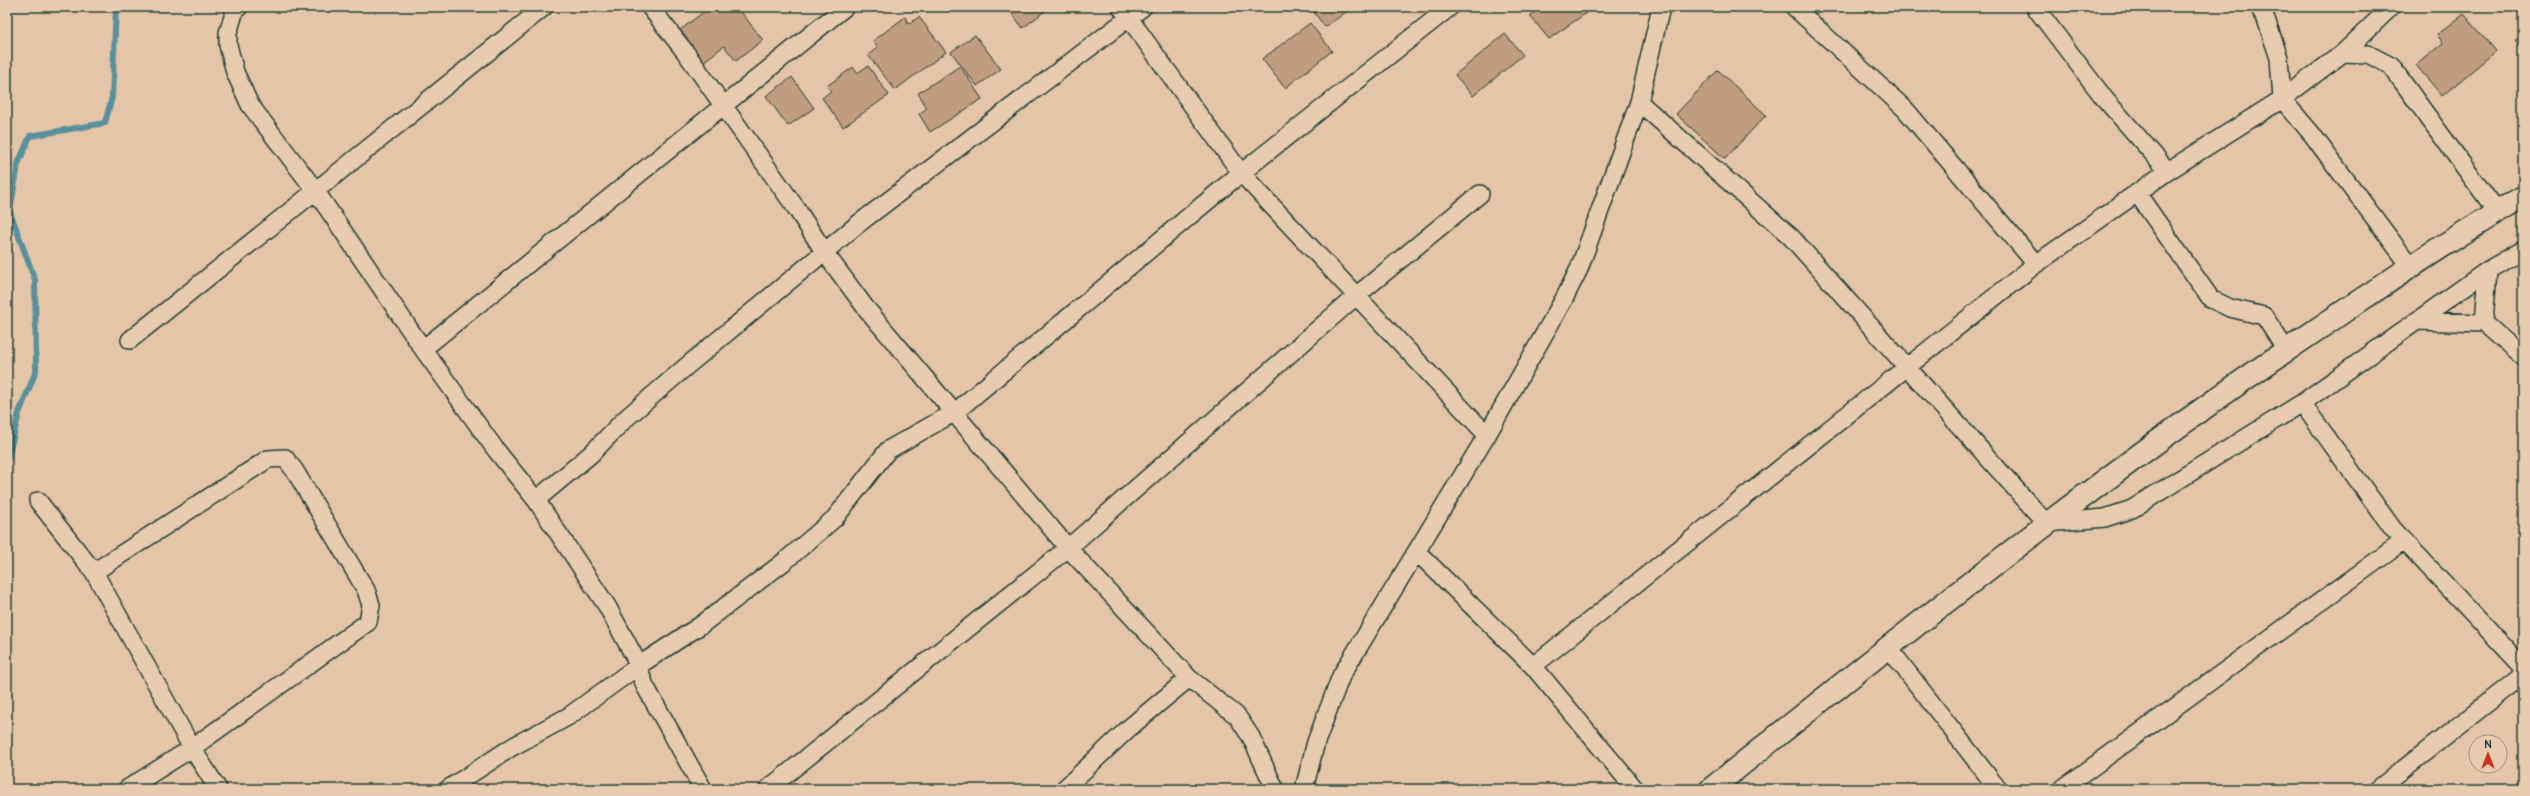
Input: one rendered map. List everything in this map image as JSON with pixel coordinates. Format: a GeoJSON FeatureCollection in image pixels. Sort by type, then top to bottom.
{"type":"FeatureCollection","features":[{"type":"Feature","properties":{"kind":"street"},"geometry":{"type":"LineString","coordinates":[[239,7],[235,10],[228,33],[228,45],[236,72],[250,105],[315,190],[423,348],[496,450],[536,500],[607,606],[638,666],[645,686],[704,789]]}},
{"type":"Feature","properties":{"kind":"street"},"geometry":{"type":"LineString","coordinates":[[130,340],[544,7]]}},
{"type":"Feature","properties":{"kind":"street"},"geometry":{"type":"LineString","coordinates":[[650,7],[686,53],[796,208],[824,253],[865,307],[1068,548],[1189,678],[1237,716],[1252,738],[1275,789]]}},
{"type":"Feature","properties":{"kind":"street"},"geometry":{"type":"LineString","coordinates":[[423,348],[722,105],[846,7]]}},
{"type":"Feature","properties":{"kind":"street"},"geometry":{"type":"LineString","coordinates":[[536,500],[591,454],[624,420],[688,365],[858,224],[1125,12],[1143,7]]}},
{"type":"Feature","properties":{"kind":"street"},"geometry":{"type":"LineString","coordinates":[[448,789],[512,747],[569,716],[638,666],[732,602],[835,518],[888,450],[955,412],[1242,173],[1450,7]]}},
{"type":"Feature","properties":{"kind":"street"},"geometry":{"type":"LineString","coordinates":[[1304,789],[1316,742],[1341,676],[1487,435],[1564,299],[1579,269],[1639,102],[1661,7]]}},
{"type":"Feature","properties":{"kind":"street"},"geometry":{"type":"LineString","coordinates":[[1794,7],[1905,109],[2036,264]]}},
{"type":"Feature","properties":{"kind":"street"},"geometry":{"type":"LineString","coordinates":[[2035,7],[2104,98],[2168,171]]}},
{"type":"Feature","properties":{"kind":"street"},"geometry":{"type":"LineString","coordinates":[[2259,7],[2266,19],[2279,58],[2282,99],[2311,133],[2411,267]]}},
{"type":"Feature","properties":{"kind":"street"},"geometry":{"type":"LineString","coordinates":[[1533,666],[1908,368],[2036,264],[2168,171],[2282,99],[2343,53],[2390,7]]}},
{"type":"Feature","properties":{"kind":"street"},"geometry":{"type":"LineString","coordinates":[[1125,12],[1242,173],[1487,435]]}},
{"type":"Feature","properties":{"kind":"street"},"geometry":{"type":"LineString","coordinates":[[2343,53],[2368,54],[2391,66],[2497,212]]}},
{"type":"Feature","properties":{"kind":"street"},"geometry":{"type":"LineString","coordinates":[[1639,102],[1791,237],[2046,523]]}},
{"type":"Feature","properties":{"kind":"street"},"geometry":{"type":"LineString","coordinates":[[2137,193],[2211,299],[2230,308],[2264,316],[2286,350]]}},
{"type":"Feature","properties":{"kind":"street"},"geometry":{"type":"LineString","coordinates":[[768,789],[1068,548],[1356,296],[1480,194]]}},
{"type":"Feature","properties":{"kind":"street"},"geometry":{"type":"LineString","coordinates":[[1711,789],[2046,523],[2286,350],[2472,225],[2523,197]]}},
{"type":"Feature","properties":{"kind":"street"},"geometry":{"type":"LineString","coordinates":[[2046,523],[2105,518],[2132,509],[2302,403],[2488,270],[2523,250]]}},
{"type":"Feature","properties":{"kind":"street"},"geometry":{"type":"LineString","coordinates":[[2484,323],[2488,270]]}},
{"type":"Feature","properties":{"kind":"street"},"geometry":{"type":"LineString","coordinates":[[2417,321],[2484,323],[2523,357]]}},
{"type":"Feature","properties":{"kind":"street"},"geometry":{"type":"LineString","coordinates":[[2302,403],[2393,529],[2523,667]]}},
{"type":"Feature","properties":{"kind":"street"},"geometry":{"type":"LineString","coordinates":[[94,572],[268,459],[285,458],[295,471],[366,590],[371,605],[368,622],[192,748],[127,789]]}},
{"type":"Feature","properties":{"kind":"street"},"geometry":{"type":"LineString","coordinates":[[38,501],[94,572],[192,748],[218,789]]}},
{"type":"Feature","properties":{"kind":"street"},"geometry":{"type":"LineString","coordinates":[[2062,789],[2404,541]]}},
{"type":"Feature","properties":{"kind":"street"},"geometry":{"type":"LineString","coordinates":[[1417,552],[1533,666],[1635,789]]}},
{"type":"Feature","properties":{"kind":"street"},"geometry":{"type":"LineString","coordinates":[[1888,647],[1998,789]]}},
{"type":"Feature","properties":{"kind":"street"},"geometry":{"type":"LineString","coordinates":[[2378,789],[2523,675]]}},
{"type":"Feature","properties":{"kind":"street"},"geometry":{"type":"LineString","coordinates":[[1064,789],[1129,728],[1189,678]]}},
{"type":"Feature","properties":{"kind":"building"},"geometry":{"type":"Polygon","coordinates":[[[710,7],[737,7],[763,40],[736,61],[724,46],[703,62],[679,31],[710,7]]]}},
{"type":"Feature","properties":{"kind":"building"},"geometry":{"type":"Polygon","coordinates":[[[1007,7],[1050,7],[1023,28],[1007,7]]]}},
{"type":"Feature","properties":{"kind":"building"},"geometry":{"type":"Polygon","coordinates":[[[1310,7],[1353,7],[1325,27],[1310,7]]]}},
{"type":"Feature","properties":{"kind":"building"},"geometry":{"type":"Polygon","coordinates":[[[1540,7],[1580,7],[1586,13],[1549,39],[1530,16],[1540,7]]]}},
{"type":"Feature","properties":{"kind":"building"},"geometry":{"type":"Polygon","coordinates":[[[2464,14],[2496,51],[2442,96],[2416,65],[2443,43],[2437,35],[2464,14]]]}},
{"type":"Feature","properties":{"kind":"building"},"geometry":{"type":"Polygon","coordinates":[[[905,17],[909,24],[919,17],[946,52],[895,90],[868,55],[878,47],[873,41],[905,17]]]}},
{"type":"Feature","properties":{"kind":"building"},"geometry":{"type":"Polygon","coordinates":[[[1310,23],[1332,51],[1285,88],[1262,59],[1310,23]]]}},
{"type":"Feature","properties":{"kind":"building"},"geometry":{"type":"Polygon","coordinates":[[[1505,34],[1523,55],[1473,96],[1455,75],[1505,34]]]}},
{"type":"Feature","properties":{"kind":"building"},"geometry":{"type":"Polygon","coordinates":[[[975,35],[1001,69],[977,86],[951,52],[975,35]]]}},
{"type":"Feature","properties":{"kind":"building"},"geometry":{"type":"Polygon","coordinates":[[[2523,35],[2523,52],[2515,41],[2523,35]]]}},
{"type":"Feature","properties":{"kind":"building"},"geometry":{"type":"Polygon","coordinates":[[[868,66],[889,95],[843,127],[822,98],[831,91],[827,86],[853,67],[857,73],[868,66]]]}},
{"type":"Feature","properties":{"kind":"building"},"geometry":{"type":"Polygon","coordinates":[[[960,66],[982,99],[930,132],[919,114],[927,108],[918,93],[960,66]]]}},
{"type":"Feature","properties":{"kind":"building"},"geometry":{"type":"Polygon","coordinates":[[[1718,70],[1766,115],[1725,159],[1676,114],[1718,70]]]}},
{"type":"Feature","properties":{"kind":"building"},"geometry":{"type":"Polygon","coordinates":[[[792,77],[814,108],[788,126],[766,96],[792,77]]]}},
{"type":"Feature","properties":{"kind":"waterway"},"geometry":{"type":"LineString","coordinates":[[7,462],[19,413],[36,371],[35,280],[10,212],[18,164],[30,136],[105,123],[112,97],[116,7]]}}]}
